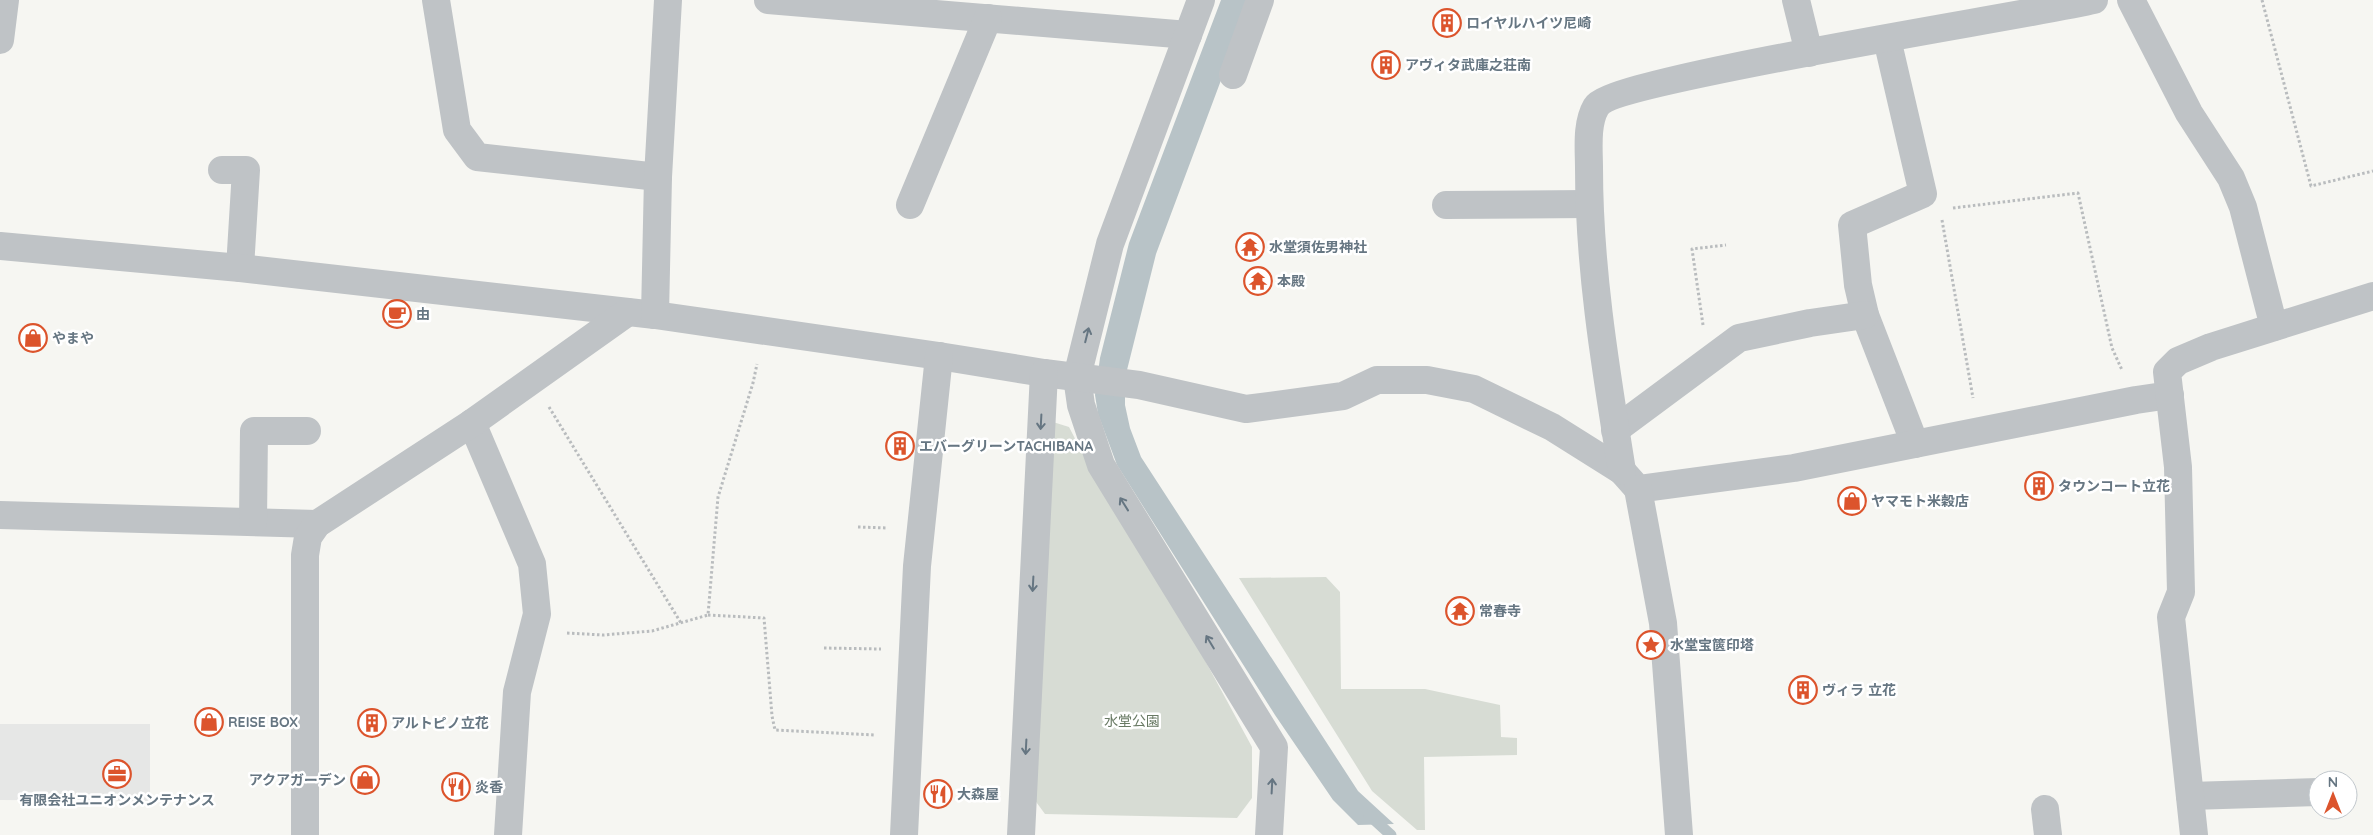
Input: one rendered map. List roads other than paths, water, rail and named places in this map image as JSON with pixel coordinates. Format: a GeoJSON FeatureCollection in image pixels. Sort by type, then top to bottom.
{"type":"FeatureCollection","features":[{"type":"Feature","properties":{"kind":"street"},"geometry":{"type":"LineString","coordinates":[[0,40],[5,0]]}},
{"type":"Feature","properties":{"kind":"street"},"geometry":{"type":"LineString","coordinates":[[436,0],[457,130],[478,156],[658,177]]}},
{"type":"Feature","properties":{"kind":"street"},"geometry":{"type":"LineString","coordinates":[[655,315],[658,177],[668,0]]}},
{"type":"Feature","properties":{"kind":"street"},"geometry":{"type":"LineString","coordinates":[[768,0],[983,12],[1188,35]]}},
{"type":"Feature","properties":{"kind":"street"},"geometry":{"type":"LineString","coordinates":[[1201,0],[1110,244],[1082,378],[1081,405],[1101,465],[1274,747],[1269,835]]}},
{"type":"Feature","properties":{"kind":"street"},"geometry":{"type":"LineString","coordinates":[[1233,75],[1260,0]]}},
{"type":"Feature","properties":{"kind":"street"},"geometry":{"type":"LineString","coordinates":[[1796,0],[1809,53]]}},
{"type":"Feature","properties":{"kind":"street"},"geometry":{"type":"LineString","coordinates":[[1679,835],[1662,623],[1630,480],[1615,430],[1601,337],[1589,204],[1589,143],[1592,114],[1598,104],[1623,93],[1678,78],[2049,10],[2094,0]]}},
{"type":"Feature","properties":{"kind":"street"},"geometry":{"type":"LineString","coordinates":[[2131,0],[2189,113],[2231,178],[2243,207],[2274,327]]}},
{"type":"Feature","properties":{"kind":"street"},"geometry":{"type":"LineString","coordinates":[[910,205],[983,12]]}},
{"type":"Feature","properties":{"kind":"street"},"geometry":{"type":"LineString","coordinates":[[1887,39],[1932,202],[1852,225],[1858,286],[1865,315],[1915,444]]}},
{"type":"Feature","properties":{"kind":"street"},"geometry":{"type":"LineString","coordinates":[[222,170],[246,170],[240,268]]}},
{"type":"Feature","properties":{"kind":"street"},"geometry":{"type":"LineString","coordinates":[[1446,205],[1589,204]]}},
{"type":"Feature","properties":{"kind":"street"},"geometry":{"type":"LineString","coordinates":[[0,246],[240,268],[655,315],[1044,373],[1139,385],[1246,410],[1343,396],[1377,380],[1427,380],[1474,389],[1552,426],[1630,480],[1794,468],[2136,400],[2170,395]]}},
{"type":"Feature","properties":{"kind":"street"},"geometry":{"type":"LineString","coordinates":[[2194,835],[2171,616],[2181,592],[2178,468],[2167,372],[2178,361],[2211,347],[2373,296]]}},
{"type":"Feature","properties":{"kind":"street"},"geometry":{"type":"LineString","coordinates":[[306,835],[305,555],[308,537],[317,524],[472,423],[628,312]]}},
{"type":"Feature","properties":{"kind":"street"},"geometry":{"type":"LineString","coordinates":[[1615,430],[1739,338],[1800,325],[1865,315]]}},
{"type":"Feature","properties":{"kind":"street"},"geometry":{"type":"LineString","coordinates":[[904,835],[920,529],[939,356]]}},
{"type":"Feature","properties":{"kind":"street"},"geometry":{"type":"LineString","coordinates":[[1021,835],[1044,373]]}},
{"type":"Feature","properties":{"kind":"street"},"geometry":{"type":"LineString","coordinates":[[472,423],[532,564],[538,614],[517,692],[508,835]]}},
{"type":"Feature","properties":{"kind":"street"},"geometry":{"type":"LineString","coordinates":[[253,522],[254,431],[307,431]]}},
{"type":"Feature","properties":{"kind":"street"},"geometry":{"type":"LineString","coordinates":[[0,515],[317,524]]}},
{"type":"Feature","properties":{"kind":"street"},"geometry":{"type":"LineString","coordinates":[[2190,796],[2308,792]]}},
{"type":"Feature","properties":{"kind":"waterway"},"geometry":{"type":"LineString","coordinates":[[1369,815],[1391,835]]}},
{"type":"Feature","properties":{"kind":"place","name":"ロイヤルハイツ尼崎"},"geometry":{"type":"Point","coordinates":[1447,23]}},
{"type":"Feature","properties":{"kind":"place","name":"アヴィタ武庫之荘南"},"geometry":{"type":"Point","coordinates":[1386,65]}},
{"type":"Feature","properties":{"kind":"place","name":"水堂須佐男神社"},"geometry":{"type":"Point","coordinates":[1250,247]}},
{"type":"Feature","properties":{"kind":"place","name":"本殿"},"geometry":{"type":"Point","coordinates":[1258,281]}},
{"type":"Feature","properties":{"kind":"place","name":"由"},"geometry":{"type":"Point","coordinates":[397,314]}},
{"type":"Feature","properties":{"kind":"place","name":"やまや"},"geometry":{"type":"Point","coordinates":[33,338]}},
{"type":"Feature","properties":{"kind":"place","name":"エバーグリーンTACHIBANA"},"geometry":{"type":"Point","coordinates":[900,446]}},
{"type":"Feature","properties":{"kind":"place","name":"タウンコート立花"},"geometry":{"type":"Point","coordinates":[2039,486]}},
{"type":"Feature","properties":{"kind":"place","name":"ヤマモト米穀店"},"geometry":{"type":"Point","coordinates":[1852,501]}},
{"type":"Feature","properties":{"kind":"place","name":"常春寺"},"geometry":{"type":"Point","coordinates":[1460,611]}},
{"type":"Feature","properties":{"kind":"place","name":"水堂宝篋印塔"},"geometry":{"type":"Point","coordinates":[1651,645]}},
{"type":"Feature","properties":{"kind":"place","name":"ヴィラ 立花"},"geometry":{"type":"Point","coordinates":[1803,690]}},
{"type":"Feature","properties":{"kind":"place","name":"REISE BOX"},"geometry":{"type":"Point","coordinates":[209,722]}},
{"type":"Feature","properties":{"kind":"place","name":"アルトピノ立花"},"geometry":{"type":"Point","coordinates":[372,723]}},
{"type":"Feature","properties":{"kind":"place","name":"有限会社ユニオンメンテナンス"},"geometry":{"type":"Point","coordinates":[117,774]}},
{"type":"Feature","properties":{"kind":"place","name":"アクアガーデン"},"geometry":{"type":"Point","coordinates":[365,780]}},
{"type":"Feature","properties":{"kind":"place","name":"炎香"},"geometry":{"type":"Point","coordinates":[456,787]}},
{"type":"Feature","properties":{"kind":"place","name":"大森屋"},"geometry":{"type":"Point","coordinates":[938,794]}},
{"type":"Feature","properties":{"kind":"park label","name":"水堂公園"},"geometry":{"type":"Point","coordinates":[1132,721]}}]}
